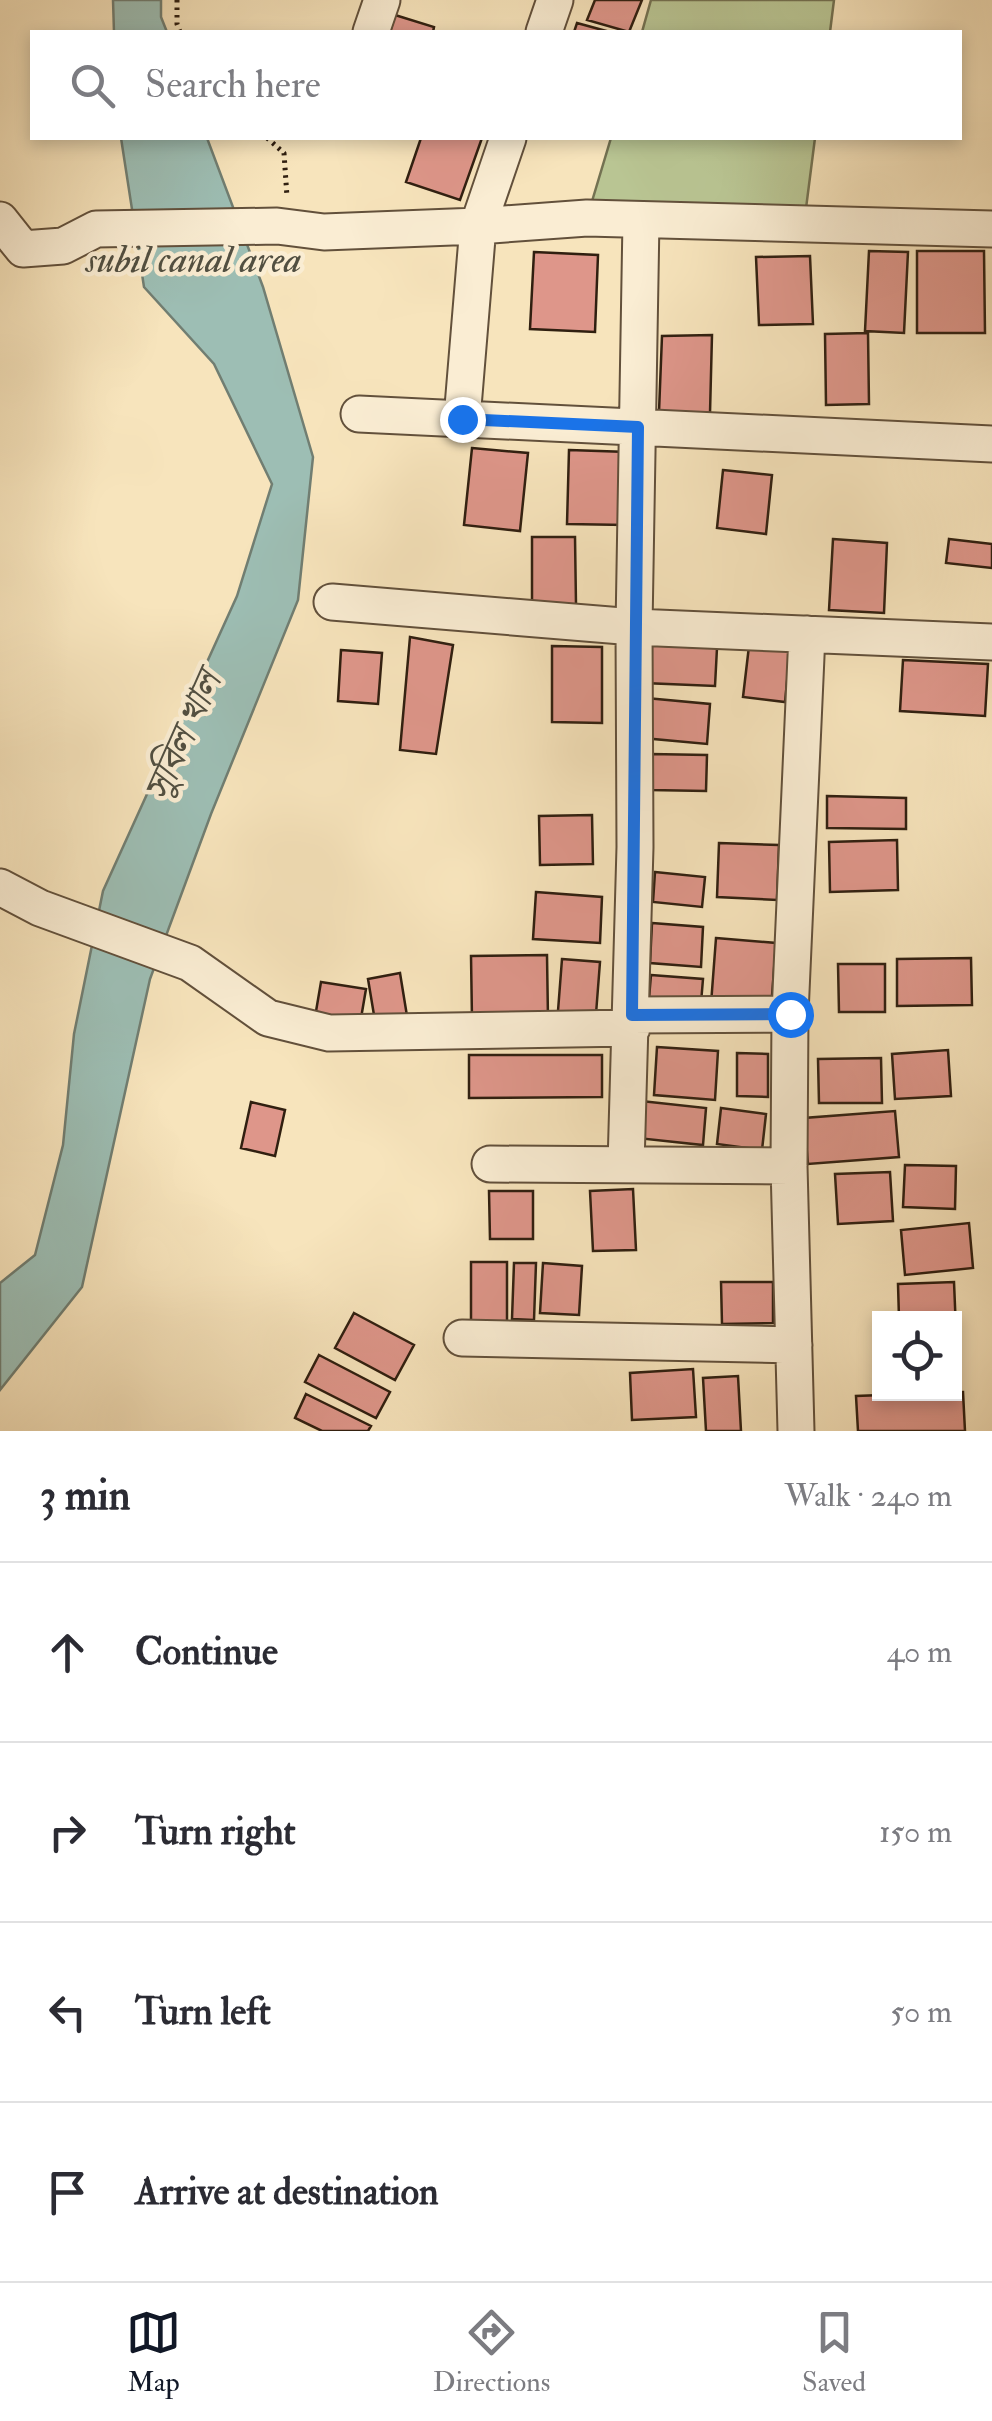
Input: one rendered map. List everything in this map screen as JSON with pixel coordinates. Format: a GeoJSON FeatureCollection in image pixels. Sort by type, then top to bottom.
{"type":"FeatureCollection","features":[{"type":"Feature","properties":{"kind":"street"},"geometry":{"type":"LineString","coordinates":[[372,30],[382,0]]}},
{"type":"Feature","properties":{"kind":"street"},"geometry":{"type":"LineString","coordinates":[[545,30],[556,0]]}},
{"type":"Feature","properties":{"kind":"street"},"geometry":{"type":"LineString","coordinates":[[462,419],[478,226],[507,140]]}},
{"type":"Feature","properties":{"kind":"street"},"geometry":{"type":"LineString","coordinates":[[0,220],[11,253],[63,246],[96,228],[282,216],[324,232],[587,218],[992,229]]}},
{"type":"Feature","properties":{"kind":"street"},"geometry":{"type":"LineString","coordinates":[[626,1165],[632,1022],[641,220]]}},
{"type":"Feature","properties":{"kind":"street"},"geometry":{"type":"LineString","coordinates":[[359,414],[992,444]]}},
{"type":"Feature","properties":{"kind":"street"},"geometry":{"type":"LineString","coordinates":[[332,602],[634,627],[992,642]]}},
{"type":"Feature","properties":{"kind":"street"},"geometry":{"type":"LineString","coordinates":[[796,1431],[790,1014],[806,634]]}},
{"type":"Feature","properties":{"kind":"street"},"geometry":{"type":"LineString","coordinates":[[0,888],[40,908],[190,963],[268,1018],[330,1033],[790,1014]]}},
{"type":"Feature","properties":{"kind":"street"},"geometry":{"type":"LineString","coordinates":[[490,1164],[790,1166]]}},
{"type":"Feature","properties":{"kind":"street"},"geometry":{"type":"LineString","coordinates":[[462,1338],[794,1345]]}},
{"type":"Feature","properties":{"kind":"path"},"geometry":{"type":"LineString","coordinates":[[177,0],[179,30]]}},
{"type":"Feature","properties":{"kind":"path"},"geometry":{"type":"LineString","coordinates":[[269,140],[284,153],[282,216]]}},
{"type":"Feature","properties":{"kind":"green space"},"geometry":{"type":"Polygon","coordinates":[[[651,0],[834,0],[830,30],[643,30],[651,0]]]}},
{"type":"Feature","properties":{"kind":"green space"},"geometry":{"type":"Polygon","coordinates":[[[610,140],[815,140],[804,224],[587,218],[610,140]]]}},
{"type":"Feature","properties":{"kind":"water"},"geometry":{"type":"Polygon","coordinates":[[[113,0],[161,0],[166,30],[114,30],[113,0]]]}},
{"type":"Feature","properties":{"kind":"water","name":"subil canal area"},"geometry":{"type":"Polygon","coordinates":[[[121,140],[208,140],[263,287],[313,457],[298,600],[211,814],[150,979],[82,1287],[0,1390],[0,1283],[35,1255],[63,1145],[74,1034],[103,891],[237,596],[272,484],[214,364],[144,287],[121,140]]]}},
{"type":"Feature","properties":{"kind":"building"},"geometry":{"type":"Polygon","coordinates":[[[595,0],[642,0],[630,30],[587,20],[595,0]]]}},
{"type":"Feature","properties":{"kind":"building"},"geometry":{"type":"Polygon","coordinates":[[[395,15],[434,27],[433,30],[391,30],[395,15]]]}},
{"type":"Feature","properties":{"kind":"building"},"geometry":{"type":"Polygon","coordinates":[[[577,23],[603,30],[575,30],[577,23]]]}},
{"type":"Feature","properties":{"kind":"building"},"geometry":{"type":"Polygon","coordinates":[[[420,140],[481,140],[460,200],[406,182],[420,140]]]}},
{"type":"Feature","properties":{"kind":"building"},"geometry":{"type":"Polygon","coordinates":[[[869,251],[908,252],[904,333],[865,331],[869,251]]]}},
{"type":"Feature","properties":{"kind":"building"},"geometry":{"type":"Polygon","coordinates":[[[917,251],[984,251],[985,333],[917,333],[917,251]]]}},
{"type":"Feature","properties":{"kind":"building"},"geometry":{"type":"Polygon","coordinates":[[[534,252],[598,255],[595,332],[530,329],[534,252]]]}},
{"type":"Feature","properties":{"kind":"building"},"geometry":{"type":"Polygon","coordinates":[[[810,256],[813,324],[759,325],[756,257],[810,256]]]}},
{"type":"Feature","properties":{"kind":"building"},"geometry":{"type":"Polygon","coordinates":[[[868,333],[869,404],[826,405],[825,334],[868,333]]]}},
{"type":"Feature","properties":{"kind":"building"},"geometry":{"type":"Polygon","coordinates":[[[712,335],[710,413],[659,412],[662,336],[712,335]]]}},
{"type":"Feature","properties":{"kind":"building"},"geometry":{"type":"Polygon","coordinates":[[[472,448],[528,453],[520,531],[464,525],[472,448]]]}},
{"type":"Feature","properties":{"kind":"building"},"geometry":{"type":"Polygon","coordinates":[[[569,450],[628,452],[626,525],[567,524],[569,450]]]}},
{"type":"Feature","properties":{"kind":"building"},"geometry":{"type":"Polygon","coordinates":[[[723,470],[772,475],[766,534],[717,528],[723,470]]]}},
{"type":"Feature","properties":{"kind":"building"},"geometry":{"type":"Polygon","coordinates":[[[532,537],[575,537],[576,605],[532,605],[532,537]]]}},
{"type":"Feature","properties":{"kind":"building"},"geometry":{"type":"Polygon","coordinates":[[[833,539],[887,543],[884,613],[829,610],[833,539]]]}},
{"type":"Feature","properties":{"kind":"building"},"geometry":{"type":"Polygon","coordinates":[[[949,539],[992,544],[992,568],[946,563],[949,539]]]}},
{"type":"Feature","properties":{"kind":"building"},"geometry":{"type":"Polygon","coordinates":[[[410,637],[453,645],[436,754],[400,750],[410,637]]]}},
{"type":"Feature","properties":{"kind":"building"},"geometry":{"type":"Polygon","coordinates":[[[645,645],[717,648],[715,686],[644,683],[645,645]]]}},
{"type":"Feature","properties":{"kind":"building"},"geometry":{"type":"Polygon","coordinates":[[[552,646],[602,647],[602,723],[552,722],[552,646]]]}},
{"type":"Feature","properties":{"kind":"building"},"geometry":{"type":"Polygon","coordinates":[[[749,646],[790,651],[785,702],[743,697],[749,646]]]}},
{"type":"Feature","properties":{"kind":"building"},"geometry":{"type":"Polygon","coordinates":[[[341,650],[382,653],[378,704],[338,701],[341,650]]]}},
{"type":"Feature","properties":{"kind":"building"},"geometry":{"type":"Polygon","coordinates":[[[903,660],[988,664],[985,716],[900,711],[903,660]]]}},
{"type":"Feature","properties":{"kind":"building"},"geometry":{"type":"Polygon","coordinates":[[[646,698],[710,704],[707,744],[643,738],[646,698]]]}},
{"type":"Feature","properties":{"kind":"building"},"geometry":{"type":"Polygon","coordinates":[[[650,754],[707,755],[706,791],[650,790],[650,754]]]}},
{"type":"Feature","properties":{"kind":"building"},"geometry":{"type":"Polygon","coordinates":[[[827,796],[906,798],[906,829],[827,828],[827,796]]]}},
{"type":"Feature","properties":{"kind":"building"},"geometry":{"type":"Polygon","coordinates":[[[592,815],[593,864],[540,865],[539,816],[592,815]]]}},
{"type":"Feature","properties":{"kind":"building"},"geometry":{"type":"Polygon","coordinates":[[[897,840],[898,890],[830,892],[829,842],[897,840]]]}},
{"type":"Feature","properties":{"kind":"building"},"geometry":{"type":"Polygon","coordinates":[[[719,843],[779,845],[777,900],[717,897],[719,843]]]}},
{"type":"Feature","properties":{"kind":"building"},"geometry":{"type":"Polygon","coordinates":[[[655,872],[705,877],[702,907],[653,902],[655,872]]]}},
{"type":"Feature","properties":{"kind":"building"},"geometry":{"type":"Polygon","coordinates":[[[536,892],[602,897],[600,943],[533,939],[536,892]]]}},
{"type":"Feature","properties":{"kind":"building"},"geometry":{"type":"Polygon","coordinates":[[[652,923],[703,927],[701,967],[650,963],[652,923]]]}},
{"type":"Feature","properties":{"kind":"building"},"geometry":{"type":"Polygon","coordinates":[[[716,938],[776,943],[771,1009],[711,1004],[716,938]]]}},
{"type":"Feature","properties":{"kind":"building"},"geometry":{"type":"Polygon","coordinates":[[[547,955],[548,1019],[472,1020],[471,956],[547,955]]]}},
{"type":"Feature","properties":{"kind":"building"},"geometry":{"type":"Polygon","coordinates":[[[971,958],[972,1005],[897,1006],[897,959],[971,958]]]}},
{"type":"Feature","properties":{"kind":"building"},"geometry":{"type":"Polygon","coordinates":[[[562,959],[600,962],[596,1014],[558,1011],[562,959]]]}},
{"type":"Feature","properties":{"kind":"building"},"geometry":{"type":"Polygon","coordinates":[[[838,964],[885,964],[885,1012],[839,1012],[838,964]]]}},
{"type":"Feature","properties":{"kind":"building"},"geometry":{"type":"Polygon","coordinates":[[[400,973],[407,1016],[375,1021],[368,979],[400,973]]]}},
{"type":"Feature","properties":{"kind":"building"},"geometry":{"type":"Polygon","coordinates":[[[651,975],[703,979],[700,1015],[648,1010],[651,975]]]}},
{"type":"Feature","properties":{"kind":"building"},"geometry":{"type":"Polygon","coordinates":[[[321,982],[366,989],[359,1030],[314,1023],[321,982]]]}},
{"type":"Feature","properties":{"kind":"building"},"geometry":{"type":"Polygon","coordinates":[[[657,1047],[718,1051],[715,1100],[654,1095],[657,1047]]]}},
{"type":"Feature","properties":{"kind":"building"},"geometry":{"type":"Polygon","coordinates":[[[948,1050],[951,1096],[895,1099],[892,1054],[948,1050]]]}},
{"type":"Feature","properties":{"kind":"building"},"geometry":{"type":"Polygon","coordinates":[[[737,1053],[768,1054],[768,1097],[737,1096],[737,1053]]]}},
{"type":"Feature","properties":{"kind":"building"},"geometry":{"type":"Polygon","coordinates":[[[469,1055],[602,1055],[602,1097],[469,1098],[469,1055]]]}},
{"type":"Feature","properties":{"kind":"building"},"geometry":{"type":"Polygon","coordinates":[[[881,1058],[882,1103],[819,1103],[818,1059],[881,1058]]]}},
{"type":"Feature","properties":{"kind":"building"},"geometry":{"type":"Polygon","coordinates":[[[641,1101],[706,1108],[703,1145],[637,1138],[641,1101]]]}},
{"type":"Feature","properties":{"kind":"building"},"geometry":{"type":"Polygon","coordinates":[[[251,1102],[285,1110],[275,1156],[241,1148],[251,1102]]]}},
{"type":"Feature","properties":{"kind":"building"},"geometry":{"type":"Polygon","coordinates":[[[721,1108],[766,1114],[762,1150],[717,1144],[721,1108]]]}},
{"type":"Feature","properties":{"kind":"building"},"geometry":{"type":"Polygon","coordinates":[[[895,1111],[899,1157],[808,1164],[804,1118],[895,1111]]]}},
{"type":"Feature","properties":{"kind":"building"},"geometry":{"type":"Polygon","coordinates":[[[905,1165],[956,1166],[955,1209],[903,1207],[905,1165]]]}},
{"type":"Feature","properties":{"kind":"building"},"geometry":{"type":"Polygon","coordinates":[[[890,1172],[893,1221],[838,1224],[835,1174],[890,1172]]]}},
{"type":"Feature","properties":{"kind":"building"},"geometry":{"type":"Polygon","coordinates":[[[633,1189],[636,1250],[593,1251],[590,1191],[633,1189]]]}},
{"type":"Feature","properties":{"kind":"building"},"geometry":{"type":"Polygon","coordinates":[[[489,1191],[533,1191],[533,1239],[490,1239],[489,1191]]]}},
{"type":"Feature","properties":{"kind":"building"},"geometry":{"type":"Polygon","coordinates":[[[969,1223],[973,1268],[905,1275],[901,1230],[969,1223]]]}},
{"type":"Feature","properties":{"kind":"building"},"geometry":{"type":"Polygon","coordinates":[[[471,1262],[507,1262],[507,1323],[471,1323],[471,1262]]]}},
{"type":"Feature","properties":{"kind":"building"},"geometry":{"type":"Polygon","coordinates":[[[514,1263],[536,1263],[534,1320],[512,1319],[514,1263]]]}},
{"type":"Feature","properties":{"kind":"building"},"geometry":{"type":"Polygon","coordinates":[[[543,1263],[582,1266],[579,1315],[540,1313],[543,1263]]]}},
{"type":"Feature","properties":{"kind":"building"},"geometry":{"type":"Polygon","coordinates":[[[721,1282],[773,1282],[773,1323],[722,1324],[721,1282]]]}},
{"type":"Feature","properties":{"kind":"building"},"geometry":{"type":"Polygon","coordinates":[[[954,1282],[955,1311],[899,1311],[898,1284],[954,1282]]]}},
{"type":"Feature","properties":{"kind":"building"},"geometry":{"type":"Polygon","coordinates":[[[354,1313],[414,1345],[395,1380],[335,1348],[354,1313]]]}},
{"type":"Feature","properties":{"kind":"building"},"geometry":{"type":"Polygon","coordinates":[[[319,1355],[390,1392],[376,1418],[305,1382],[319,1355]]]}},
{"type":"Feature","properties":{"kind":"building"},"geometry":{"type":"Polygon","coordinates":[[[693,1369],[696,1417],[632,1420],[630,1373],[693,1369]]]}},
{"type":"Feature","properties":{"kind":"building"},"geometry":{"type":"Polygon","coordinates":[[[738,1376],[741,1431],[706,1431],[703,1378],[738,1376]]]}},
{"type":"Feature","properties":{"kind":"building"},"geometry":{"type":"Polygon","coordinates":[[[962,1392],[965,1431],[858,1431],[856,1396],[872,1395],[872,1401],[962,1401],[962,1392]]]}},
{"type":"Feature","properties":{"kind":"building"},"geometry":{"type":"Polygon","coordinates":[[[306,1394],[371,1426],[368,1431],[322,1431],[295,1418],[306,1394]]]}},
{"type":"Feature","properties":{"kind":"route"},"geometry":{"type":"LineString","coordinates":[[462,419],[638,427],[632,1015],[790,1014]]}},
{"type":"Feature","properties":{"kind":"water label","name":"সুবিল খাল"},"geometry":{"type":"Point","coordinates":[182,736]}}]}
